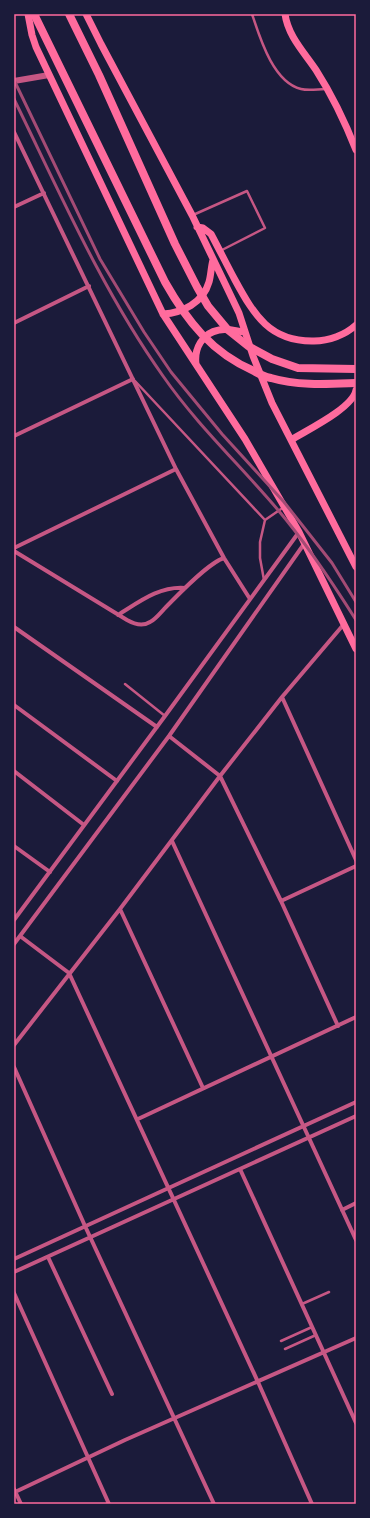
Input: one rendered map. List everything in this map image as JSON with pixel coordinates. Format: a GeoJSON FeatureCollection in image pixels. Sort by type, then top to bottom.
{"type":"FeatureCollection","features":[{"type":"Feature","properties":{"kind":"highway"},"geometry":{"type":"LineString","coordinates":[[34,14],[165,282],[178,305],[195,328],[215,348],[237,364],[270,378],[324,384],[356,383]]}},
{"type":"Feature","properties":{"kind":"highway"},"geometry":{"type":"LineString","coordinates":[[69,14],[99,75],[176,244],[208,306],[228,330],[248,346],[272,359],[298,368],[356,369]]}},
{"type":"Feature","properties":{"kind":"main road"},"geometry":{"type":"LineString","coordinates":[[28,14],[32,35],[163,314],[196,367],[245,439],[299,532],[356,649]]}},
{"type":"Feature","properties":{"kind":"main road"},"geometry":{"type":"LineString","coordinates":[[86,14],[192,215],[239,313],[244,332],[262,380],[356,567]]}},
{"type":"Feature","properties":{"kind":"main road"},"geometry":{"type":"LineString","coordinates":[[285,14],[287,26],[327,88],[340,112],[356,150]]}},
{"type":"Feature","properties":{"kind":"main road"},"geometry":{"type":"LineString","coordinates":[[197,226],[203,228],[211,234],[255,314],[278,334],[298,340],[318,341],[337,336],[356,325]]}},
{"type":"Feature","properties":{"kind":"main road"},"geometry":{"type":"LineString","coordinates":[[163,314],[173,314],[182,311],[198,300],[208,284],[213,260]]}},
{"type":"Feature","properties":{"kind":"main road"},"geometry":{"type":"LineString","coordinates":[[196,367],[195,357],[197,348],[202,339],[210,333],[224,330],[244,332]]}},
{"type":"Feature","properties":{"kind":"main road"},"geometry":{"type":"LineString","coordinates":[[291,440],[349,403],[356,390]]}},
{"type":"Feature","properties":{"kind":"street"},"geometry":{"type":"LineString","coordinates":[[14,81],[50,75]]}},
{"type":"Feature","properties":{"kind":"street"},"geometry":{"type":"LineString","coordinates":[[14,132],[176,469],[224,558],[250,599]]}},
{"type":"Feature","properties":{"kind":"street"},"geometry":{"type":"LineString","coordinates":[[14,207],[44,193]]}},
{"type":"Feature","properties":{"kind":"street"},"geometry":{"type":"LineString","coordinates":[[14,323],[89,286]]}},
{"type":"Feature","properties":{"kind":"street"},"geometry":{"type":"LineString","coordinates":[[14,436],[133,379]]}},
{"type":"Feature","properties":{"kind":"street"},"geometry":{"type":"LineString","coordinates":[[14,549],[176,469]]}},
{"type":"Feature","properties":{"kind":"street"},"geometry":{"type":"LineString","coordinates":[[14,920],[299,532]]}},
{"type":"Feature","properties":{"kind":"street"},"geometry":{"type":"LineString","coordinates":[[14,944],[169,736],[304,544]]}},
{"type":"Feature","properties":{"kind":"street"},"geometry":{"type":"LineString","coordinates":[[14,549],[118,615],[134,624],[142,625],[150,622],[184,588],[216,562],[224,558]]}},
{"type":"Feature","properties":{"kind":"street"},"geometry":{"type":"LineString","coordinates":[[118,615],[160,591],[184,588]]}},
{"type":"Feature","properties":{"kind":"street"},"geometry":{"type":"LineString","coordinates":[[14,1045],[120,909],[220,776],[282,697],[344,624]]}},
{"type":"Feature","properties":{"kind":"street"},"geometry":{"type":"LineString","coordinates":[[14,627],[157,727]]}},
{"type":"Feature","properties":{"kind":"street"},"geometry":{"type":"LineString","coordinates":[[282,697],[356,860]]}},
{"type":"Feature","properties":{"kind":"street"},"geometry":{"type":"LineString","coordinates":[[14,706],[117,781]]}},
{"type":"Feature","properties":{"kind":"street"},"geometry":{"type":"LineString","coordinates":[[169,736],[220,776],[281,901],[338,1026]]}},
{"type":"Feature","properties":{"kind":"street"},"geometry":{"type":"LineString","coordinates":[[14,771],[84,825]]}},
{"type":"Feature","properties":{"kind":"street"},"geometry":{"type":"LineString","coordinates":[[172,841],[270,1057],[356,1240]]}},
{"type":"Feature","properties":{"kind":"street"},"geometry":{"type":"LineString","coordinates":[[14,846],[50,872]]}},
{"type":"Feature","properties":{"kind":"street"},"geometry":{"type":"LineString","coordinates":[[281,901],[356,866]]}},
{"type":"Feature","properties":{"kind":"street"},"geometry":{"type":"LineString","coordinates":[[120,909],[203,1088]]}},
{"type":"Feature","properties":{"kind":"street"},"geometry":{"type":"LineString","coordinates":[[20,936],[69,973],[138,1119],[312,1504]]}},
{"type":"Feature","properties":{"kind":"street"},"geometry":{"type":"LineString","coordinates":[[138,1119],[356,1017]]}},
{"type":"Feature","properties":{"kind":"street"},"geometry":{"type":"LineString","coordinates":[[14,1067],[90,1237],[214,1504]]}},
{"type":"Feature","properties":{"kind":"street"},"geometry":{"type":"LineString","coordinates":[[14,1259],[356,1102]]}},
{"type":"Feature","properties":{"kind":"street"},"geometry":{"type":"LineString","coordinates":[[14,1272],[356,1116]]}},
{"type":"Feature","properties":{"kind":"street"},"geometry":{"type":"LineString","coordinates":[[240,1169],[356,1423]]}},
{"type":"Feature","properties":{"kind":"street"},"geometry":{"type":"LineString","coordinates":[[342,1210],[356,1203]]}},
{"type":"Feature","properties":{"kind":"street"},"geometry":{"type":"LineString","coordinates":[[48,1257],[112,1394]]}},
{"type":"Feature","properties":{"kind":"street"},"geometry":{"type":"LineString","coordinates":[[14,1293],[110,1504]]}},
{"type":"Feature","properties":{"kind":"street"},"geometry":{"type":"LineString","coordinates":[[21,1504],[15,1490],[356,1338]]}},
{"type":"Feature","properties":{"kind":"lane"},"geometry":{"type":"LineString","coordinates":[[252,14],[263,45],[273,64],[289,83],[306,90],[327,88]]}},
{"type":"Feature","properties":{"kind":"lane"},"geometry":{"type":"LineString","coordinates":[[192,215],[247,191],[265,228],[220,251]]}},
{"type":"Feature","properties":{"kind":"lane"},"geometry":{"type":"LineString","coordinates":[[133,379],[265,520]]}},
{"type":"Feature","properties":{"kind":"lane"},"geometry":{"type":"LineString","coordinates":[[264,580],[260,558],[260,542],[265,520],[284,506]]}},
{"type":"Feature","properties":{"kind":"lane"},"geometry":{"type":"LineString","coordinates":[[125,684],[165,716]]}},
{"type":"Feature","properties":{"kind":"lane"},"geometry":{"type":"LineString","coordinates":[[302,1304],[329,1292]]}},
{"type":"Feature","properties":{"kind":"lane"},"geometry":{"type":"LineString","coordinates":[[281,1341],[312,1327]]}},
{"type":"Feature","properties":{"kind":"lane"},"geometry":{"type":"LineString","coordinates":[[285,1349],[316,1335]]}},
{"type":"Feature","properties":{"kind":"railway"},"geometry":{"type":"LineString","coordinates":[[14,80],[100,259],[144,332],[171,372],[222,434],[284,502],[332,563],[356,602]]}},
{"type":"Feature","properties":{"kind":"railway"},"geometry":{"type":"LineString","coordinates":[[14,99],[65,205],[101,275],[120,310],[141,343],[176,394],[264,493],[299,536],[356,620]]}}]}
